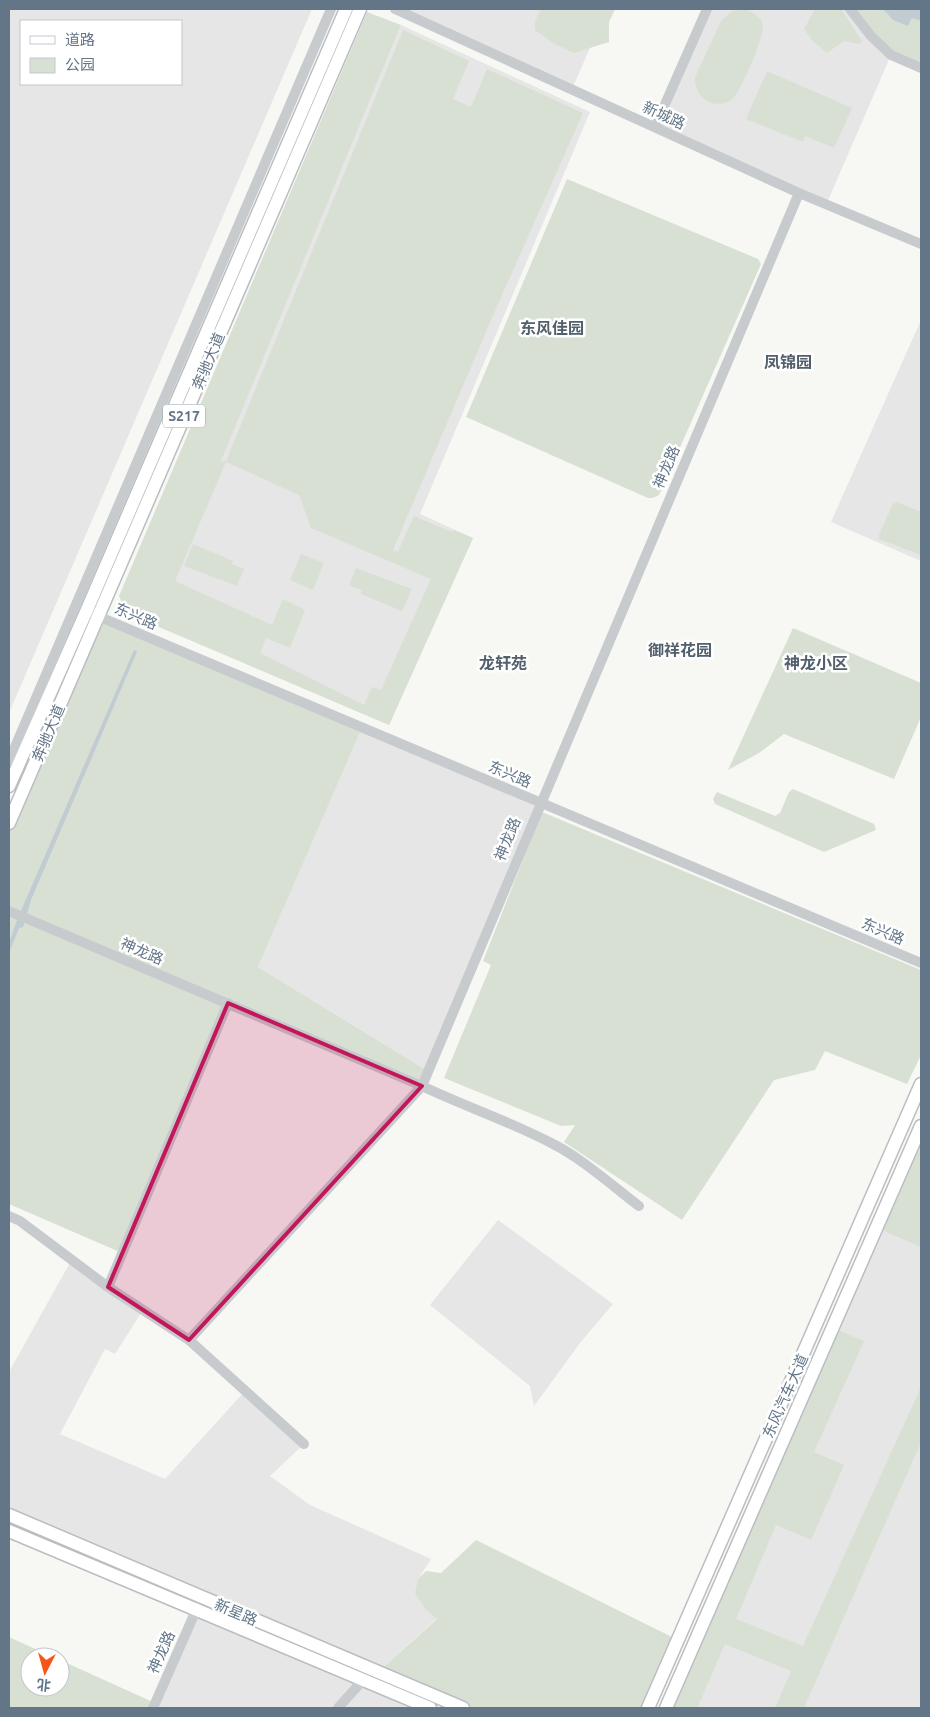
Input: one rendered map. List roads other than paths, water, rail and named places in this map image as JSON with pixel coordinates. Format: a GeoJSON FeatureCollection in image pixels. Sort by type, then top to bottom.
{"type":"FeatureCollection","features":[{"type":"Feature","properties":{"kind":"main road","name":"奔驰大道"},"geometry":{"type":"LineString","coordinates":[[9,823],[92,614],[116,528],[308,81],[346,9]]}},
{"type":"Feature","properties":{"kind":"main road","name":"奔驰大道"},"geometry":{"type":"LineString","coordinates":[[9,786],[92,614],[360,9]]}},
{"type":"Feature","properties":{"kind":"main road","name":"东风汽车大道"},"geometry":{"type":"LineString","coordinates":[[648,1708],[921,1084]]}},
{"type":"Feature","properties":{"kind":"main road","name":"东风汽车大道"},"geometry":{"type":"LineString","coordinates":[[666,1708],[921,1126]]}},
{"type":"Feature","properties":{"kind":"main road","name":"新星路"},"geometry":{"type":"LineString","coordinates":[[9,1515],[463,1708]]}},
{"type":"Feature","properties":{"kind":"main road","name":"新星路"},"geometry":{"type":"LineString","coordinates":[[9,1531],[197,1608],[430,1708]]}},
{"type":"Feature","properties":{"kind":"street"},"geometry":{"type":"LineString","coordinates":[[308,81],[331,9]]}},
{"type":"Feature","properties":{"kind":"street","name":"新城路"},"geometry":{"type":"LineString","coordinates":[[396,9],[799,194],[921,244]]}},
{"type":"Feature","properties":{"kind":"street"},"geometry":{"type":"LineString","coordinates":[[655,127],[707,9]]}},
{"type":"Feature","properties":{"kind":"street"},"geometry":{"type":"LineString","coordinates":[[850,9],[871,36],[891,55],[921,68]]}},
{"type":"Feature","properties":{"kind":"street"},"geometry":{"type":"LineString","coordinates":[[326,22],[338,27]]}},
{"type":"Feature","properties":{"kind":"street","name":"神龙路"},"geometry":{"type":"LineString","coordinates":[[9,911],[422,1086],[539,802],[587,696],[624,603],[799,194]]}},
{"type":"Feature","properties":{"kind":"street"},"geometry":{"type":"LineString","coordinates":[[9,761],[116,528]]}},
{"type":"Feature","properties":{"kind":"street","name":"东兴路"},"geometry":{"type":"LineString","coordinates":[[92,614],[921,963]]}},
{"type":"Feature","properties":{"kind":"street"},"geometry":{"type":"LineString","coordinates":[[108,1286],[228,1003]]}},
{"type":"Feature","properties":{"kind":"street"},"geometry":{"type":"LineString","coordinates":[[189,1340],[422,1086],[457,1102],[489,1113],[557,1146],[639,1206]]}},
{"type":"Feature","properties":{"kind":"street"},"geometry":{"type":"LineString","coordinates":[[9,1216],[20,1221],[108,1286],[189,1340],[304,1444]]}},
{"type":"Feature","properties":{"kind":"street","name":"神龙路"},"geometry":{"type":"LineString","coordinates":[[153,1708],[197,1608]]}},
{"type":"Feature","properties":{"kind":"street"},"geometry":{"type":"LineString","coordinates":[[338,1708],[364,1680]]}},
{"type":"Feature","properties":{"kind":"district","name":"东风佳园"},"geometry":{"type":"Point","coordinates":[552,328]}},
{"type":"Feature","properties":{"kind":"district","name":"凤锦园"},"geometry":{"type":"Point","coordinates":[788,362]}},
{"type":"Feature","properties":{"kind":"district","name":"御祥花园"},"geometry":{"type":"Point","coordinates":[680,650]}},
{"type":"Feature","properties":{"kind":"district","name":"龙轩苑"},"geometry":{"type":"Point","coordinates":[503,663]}},
{"type":"Feature","properties":{"kind":"district","name":"神龙小区"},"geometry":{"type":"Point","coordinates":[816,663]}}]}
